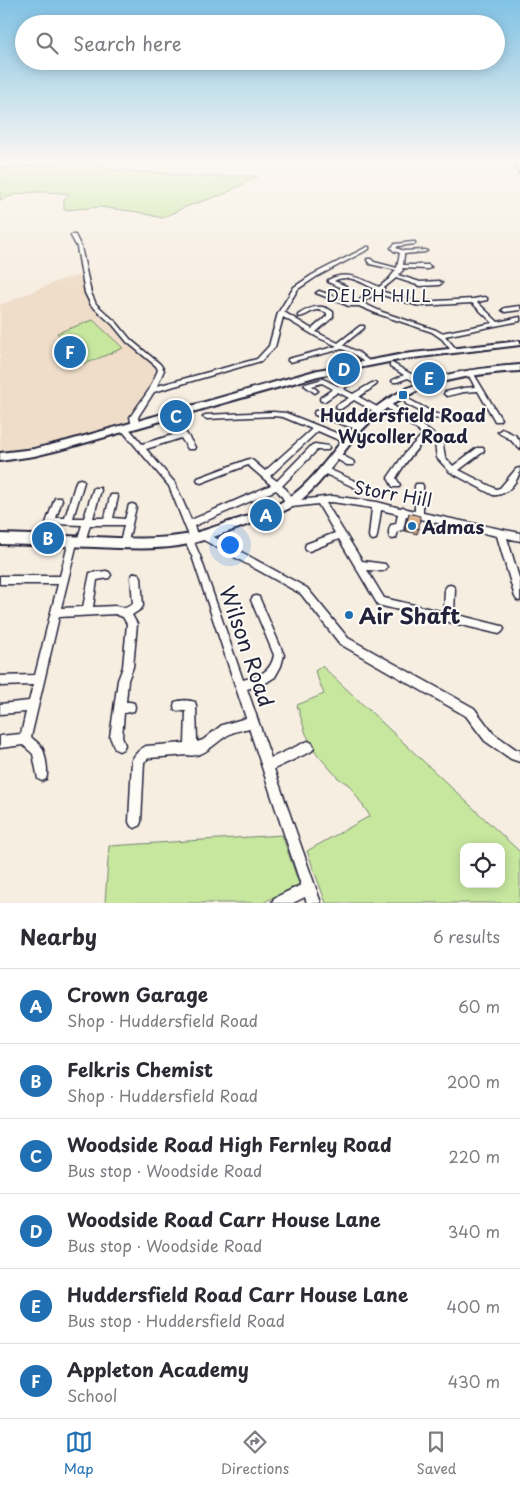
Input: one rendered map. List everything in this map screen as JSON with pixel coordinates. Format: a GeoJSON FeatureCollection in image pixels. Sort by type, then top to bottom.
{"type":"FeatureCollection","features":[{"type":"Feature","properties":{"kind":"main road"},"geometry":{"type":"LineString","coordinates":[[0,457],[53,449],[289,380],[366,362],[453,349],[520,343]]}},
{"type":"Feature","properties":{"kind":"main road"},"geometry":{"type":"LineString","coordinates":[[0,539],[154,543],[195,537],[257,517],[289,502],[324,470],[359,427],[407,389],[445,376],[520,368]]}},
{"type":"Feature","properties":{"kind":"street"},"geometry":{"type":"LineString","coordinates":[[73,236],[79,247],[88,293],[94,305],[113,322],[129,342],[158,365],[161,370],[152,390],[134,417],[135,425]]}},
{"type":"Feature","properties":{"kind":"street"},"geometry":{"type":"LineString","coordinates":[[393,249],[395,245],[413,243]]}},
{"type":"Feature","properties":{"kind":"street"},"geometry":{"type":"LineString","coordinates":[[152,390],[259,360],[272,347],[281,313],[292,293],[301,284],[368,248]]}},
{"type":"Feature","properties":{"kind":"street"},"geometry":{"type":"LineString","coordinates":[[385,248],[402,253],[425,251]]}},
{"type":"Feature","properties":{"kind":"street"},"geometry":{"type":"LineString","coordinates":[[360,304],[366,296],[396,276],[400,268],[402,253]]}},
{"type":"Feature","properties":{"kind":"street"},"geometry":{"type":"LineString","coordinates":[[369,260],[372,263],[400,268],[428,267]]}},
{"type":"Feature","properties":{"kind":"street"},"geometry":{"type":"LineString","coordinates":[[344,287],[330,281],[335,277],[345,275],[377,290],[419,304],[486,299]]}},
{"type":"Feature","properties":{"kind":"street"},"geometry":{"type":"LineString","coordinates":[[396,276],[420,284],[439,282]]}},
{"type":"Feature","properties":{"kind":"street"},"geometry":{"type":"LineString","coordinates":[[319,293],[351,305],[360,304],[441,335],[453,349]]}},
{"type":"Feature","properties":{"kind":"street"},"geometry":{"type":"LineString","coordinates":[[473,301],[496,323]]}},
{"type":"Feature","properties":{"kind":"street"},"geometry":{"type":"LineString","coordinates":[[300,316],[311,308],[321,306],[330,312],[330,317],[312,332]]}},
{"type":"Feature","properties":{"kind":"street"},"geometry":{"type":"LineString","coordinates":[[505,310],[520,308]]}},
{"type":"Feature","properties":{"kind":"street"},"geometry":{"type":"LineString","coordinates":[[281,313],[312,332],[356,353],[366,362]]}},
{"type":"Feature","properties":{"kind":"street"},"geometry":{"type":"LineString","coordinates":[[441,335],[520,319]]}},
{"type":"Feature","properties":{"kind":"street"},"geometry":{"type":"LineString","coordinates":[[290,360],[341,346],[362,326]]}},
{"type":"Feature","properties":{"kind":"street"},"geometry":{"type":"LineString","coordinates":[[392,365],[422,384]]}},
{"type":"Feature","properties":{"kind":"street"},"geometry":{"type":"LineString","coordinates":[[470,372],[497,419]]}},
{"type":"Feature","properties":{"kind":"street"},"geometry":{"type":"LineString","coordinates":[[395,381],[409,375]]}},
{"type":"Feature","properties":{"kind":"street"},"geometry":{"type":"LineString","coordinates":[[323,399],[352,380]]}},
{"type":"Feature","properties":{"kind":"street"},"geometry":{"type":"LineString","coordinates":[[315,392],[307,385],[323,381],[353,397],[408,420],[439,442],[441,458],[454,470],[496,493],[503,490],[519,471]]}},
{"type":"Feature","properties":{"kind":"street"},"geometry":{"type":"LineString","coordinates":[[339,407],[374,384]]}},
{"type":"Feature","properties":{"kind":"street"},"geometry":{"type":"LineString","coordinates":[[447,394],[480,389]]}},
{"type":"Feature","properties":{"kind":"street"},"geometry":{"type":"LineString","coordinates":[[408,402],[435,416],[444,417]]}},
{"type":"Feature","properties":{"kind":"street"},"geometry":{"type":"LineString","coordinates":[[408,420],[422,409]]}},
{"type":"Feature","properties":{"kind":"street"},"geometry":{"type":"LineString","coordinates":[[317,413],[359,427]]}},
{"type":"Feature","properties":{"kind":"street"},"geometry":{"type":"LineString","coordinates":[[207,417],[279,414],[348,441]]}},
{"type":"Feature","properties":{"kind":"street","name":"Wilson Road"},"geometry":{"type":"LineString","coordinates":[[124,428],[172,485],[188,525],[195,537],[196,556],[314,903]]}},
{"type":"Feature","properties":{"kind":"street"},"geometry":{"type":"LineString","coordinates":[[265,476],[317,428]]}},
{"type":"Feature","properties":{"kind":"street"},"geometry":{"type":"LineString","coordinates":[[502,432],[512,437],[520,446]]}},
{"type":"Feature","properties":{"kind":"street"},"geometry":{"type":"LineString","coordinates":[[396,485],[392,478],[402,460],[415,444],[428,434]]}},
{"type":"Feature","properties":{"kind":"street"},"geometry":{"type":"LineString","coordinates":[[142,448],[183,435],[191,447]]}},
{"type":"Feature","properties":{"kind":"street"},"geometry":{"type":"LineString","coordinates":[[188,525],[277,486],[316,448],[325,448]]}},
{"type":"Feature","properties":{"kind":"street"},"geometry":{"type":"LineString","coordinates":[[454,470],[480,450]]}},
{"type":"Feature","properties":{"kind":"street"},"geometry":{"type":"LineString","coordinates":[[336,455],[350,463]]}},
{"type":"Feature","properties":{"kind":"street"},"geometry":{"type":"LineString","coordinates":[[201,480],[249,462],[277,486],[289,502]]}},
{"type":"Feature","properties":{"kind":"street"},"geometry":{"type":"LineString","coordinates":[[324,470],[363,488]]}},
{"type":"Feature","properties":{"kind":"street"},"geometry":{"type":"LineString","coordinates":[[68,521],[80,482]]}},
{"type":"Feature","properties":{"kind":"street"},"geometry":{"type":"LineString","coordinates":[[419,486],[419,514]]}},
{"type":"Feature","properties":{"kind":"street"},"geometry":{"type":"LineString","coordinates":[[25,739],[64,580],[77,542],[87,522],[97,490]]}},
{"type":"Feature","properties":{"kind":"street"},"geometry":{"type":"LineString","coordinates":[[108,522],[114,497]]}},
{"type":"Feature","properties":{"kind":"street","name":"Storr Hill"},"geometry":{"type":"LineString","coordinates":[[289,502],[302,504],[332,499],[377,505],[520,537]]}},
{"type":"Feature","properties":{"kind":"street"},"geometry":{"type":"LineString","coordinates":[[44,540],[58,500]]}},
{"type":"Feature","properties":{"kind":"street"},"geometry":{"type":"LineString","coordinates":[[320,500],[379,600],[384,603],[499,629]]}},
{"type":"Feature","properties":{"kind":"street"},"geometry":{"type":"LineString","coordinates":[[373,536],[377,505]]}},
{"type":"Feature","properties":{"kind":"street"},"geometry":{"type":"LineString","coordinates":[[124,543],[132,507]]}},
{"type":"Feature","properties":{"kind":"street"},"geometry":{"type":"LineString","coordinates":[[393,535],[394,527],[400,528],[403,510]]}},
{"type":"Feature","properties":{"kind":"street"},"geometry":{"type":"LineString","coordinates":[[51,521],[128,522]]}},
{"type":"Feature","properties":{"kind":"street"},"geometry":{"type":"LineString","coordinates":[[501,533],[520,597]]}},
{"type":"Feature","properties":{"kind":"street"},"geometry":{"type":"LineString","coordinates":[[309,547],[341,535]]}},
{"type":"Feature","properties":{"kind":"street"},"geometry":{"type":"LineString","coordinates":[[195,537],[304,591],[344,641],[470,712],[489,737],[515,755],[520,756]]}},
{"type":"Feature","properties":{"kind":"street"},"geometry":{"type":"LineString","coordinates":[[359,565],[382,567]]}},
{"type":"Feature","properties":{"kind":"street"},"geometry":{"type":"LineString","coordinates":[[87,611],[93,576],[106,575]]}},
{"type":"Feature","properties":{"kind":"street"},"geometry":{"type":"LineString","coordinates":[[56,613],[115,610],[126,613],[138,606],[136,577]]}},
{"type":"Feature","properties":{"kind":"street"},"geometry":{"type":"LineString","coordinates":[[0,580],[64,580]]}},
{"type":"Feature","properties":{"kind":"street"},"geometry":{"type":"LineString","coordinates":[[449,618],[450,589]]}},
{"type":"Feature","properties":{"kind":"street"},"geometry":{"type":"LineString","coordinates":[[240,686],[267,678],[273,673],[279,661],[279,655],[256,600]]}},
{"type":"Feature","properties":{"kind":"street"},"geometry":{"type":"LineString","coordinates":[[119,745],[116,737],[125,708],[126,672],[132,624],[126,613]]}},
{"type":"Feature","properties":{"kind":"street"},"geometry":{"type":"LineString","coordinates":[[0,681],[39,680]]}},
{"type":"Feature","properties":{"kind":"street"},"geometry":{"type":"LineString","coordinates":[[0,709],[33,706]]}},
{"type":"Feature","properties":{"kind":"street"},"geometry":{"type":"LineString","coordinates":[[179,706],[191,706],[191,750]]}},
{"type":"Feature","properties":{"kind":"street"},"geometry":{"type":"LineString","coordinates":[[135,822],[138,760],[146,752],[191,750],[207,744],[226,729],[252,722]]}},
{"type":"Feature","properties":{"kind":"street"},"geometry":{"type":"LineString","coordinates":[[0,742],[25,739],[38,751],[42,775]]}},
{"type":"Feature","properties":{"kind":"street"},"geometry":{"type":"LineString","coordinates":[[267,766],[308,747]]}},
{"type":"Feature","properties":{"kind":"street"},"geometry":{"type":"LineString","coordinates":[[279,903],[309,888]]}},
{"type":"Feature","properties":{"kind":"shaded area"},"geometry":{"type":"Polygon","coordinates":[[[81,275],[86,292],[123,337],[155,366],[156,375],[126,422],[73,438],[0,452],[0,305],[60,280],[81,275]]]}},
{"type":"Feature","properties":{"kind":"green space"},"geometry":{"type":"Polygon","coordinates":[[[64,205],[191,205],[162,218],[138,212],[100,207],[64,210],[64,205]]]}},
{"type":"Feature","properties":{"kind":"green space"},"geometry":{"type":"Polygon","coordinates":[[[93,320],[123,348],[85,364],[57,333],[93,320]]]}},
{"type":"Feature","properties":{"kind":"green space"},"geometry":{"type":"Polygon","coordinates":[[[322,666],[520,852],[520,903],[326,903],[307,851],[370,816],[349,785],[338,778],[317,754],[306,734],[297,705],[324,694],[315,671],[322,666]]]}},
{"type":"Feature","properties":{"kind":"green space"},"geometry":{"type":"Polygon","coordinates":[[[282,835],[299,884],[263,903],[105,903],[109,846],[282,835]]]}},
{"type":"Feature","properties":{"kind":"building"},"geometry":{"type":"Polygon","coordinates":[[[409,513],[420,516],[419,529],[406,526],[409,513]]]}},
{"type":"Feature","properties":{"kind":"place","name":"Appleton Academy"},"geometry":{"type":"Point","coordinates":[70,352]}},
{"type":"Feature","properties":{"kind":"place","name":"Woodside Road Carr House Lane"},"geometry":{"type":"Point","coordinates":[344,369]}},
{"type":"Feature","properties":{"kind":"place","name":"Huddersfield Road Carr House Lane"},"geometry":{"type":"Point","coordinates":[429,378]}},
{"type":"Feature","properties":{"kind":"place","name":"Huddersfield Road Wycoller Road"},"geometry":{"type":"Point","coordinates":[403,395]}},
{"type":"Feature","properties":{"kind":"place","name":"Woodside Road High Fernley Road"},"geometry":{"type":"Point","coordinates":[176,416]}},
{"type":"Feature","properties":{"kind":"place","name":"Crown Garage"},"geometry":{"type":"Point","coordinates":[266,515]}},
{"type":"Feature","properties":{"kind":"place","name":"Admas"},"geometry":{"type":"Point","coordinates":[412,526]}},
{"type":"Feature","properties":{"kind":"place","name":"Felkris Chemist"},"geometry":{"type":"Point","coordinates":[48,538]}},
{"type":"Feature","properties":{"kind":"place","name":"Air Shaft"},"geometry":{"type":"Point","coordinates":[349,615]}},
{"type":"Feature","properties":{"kind":"district","name":"DELPH HILL"},"geometry":{"type":"Point","coordinates":[379,295]}}]}
